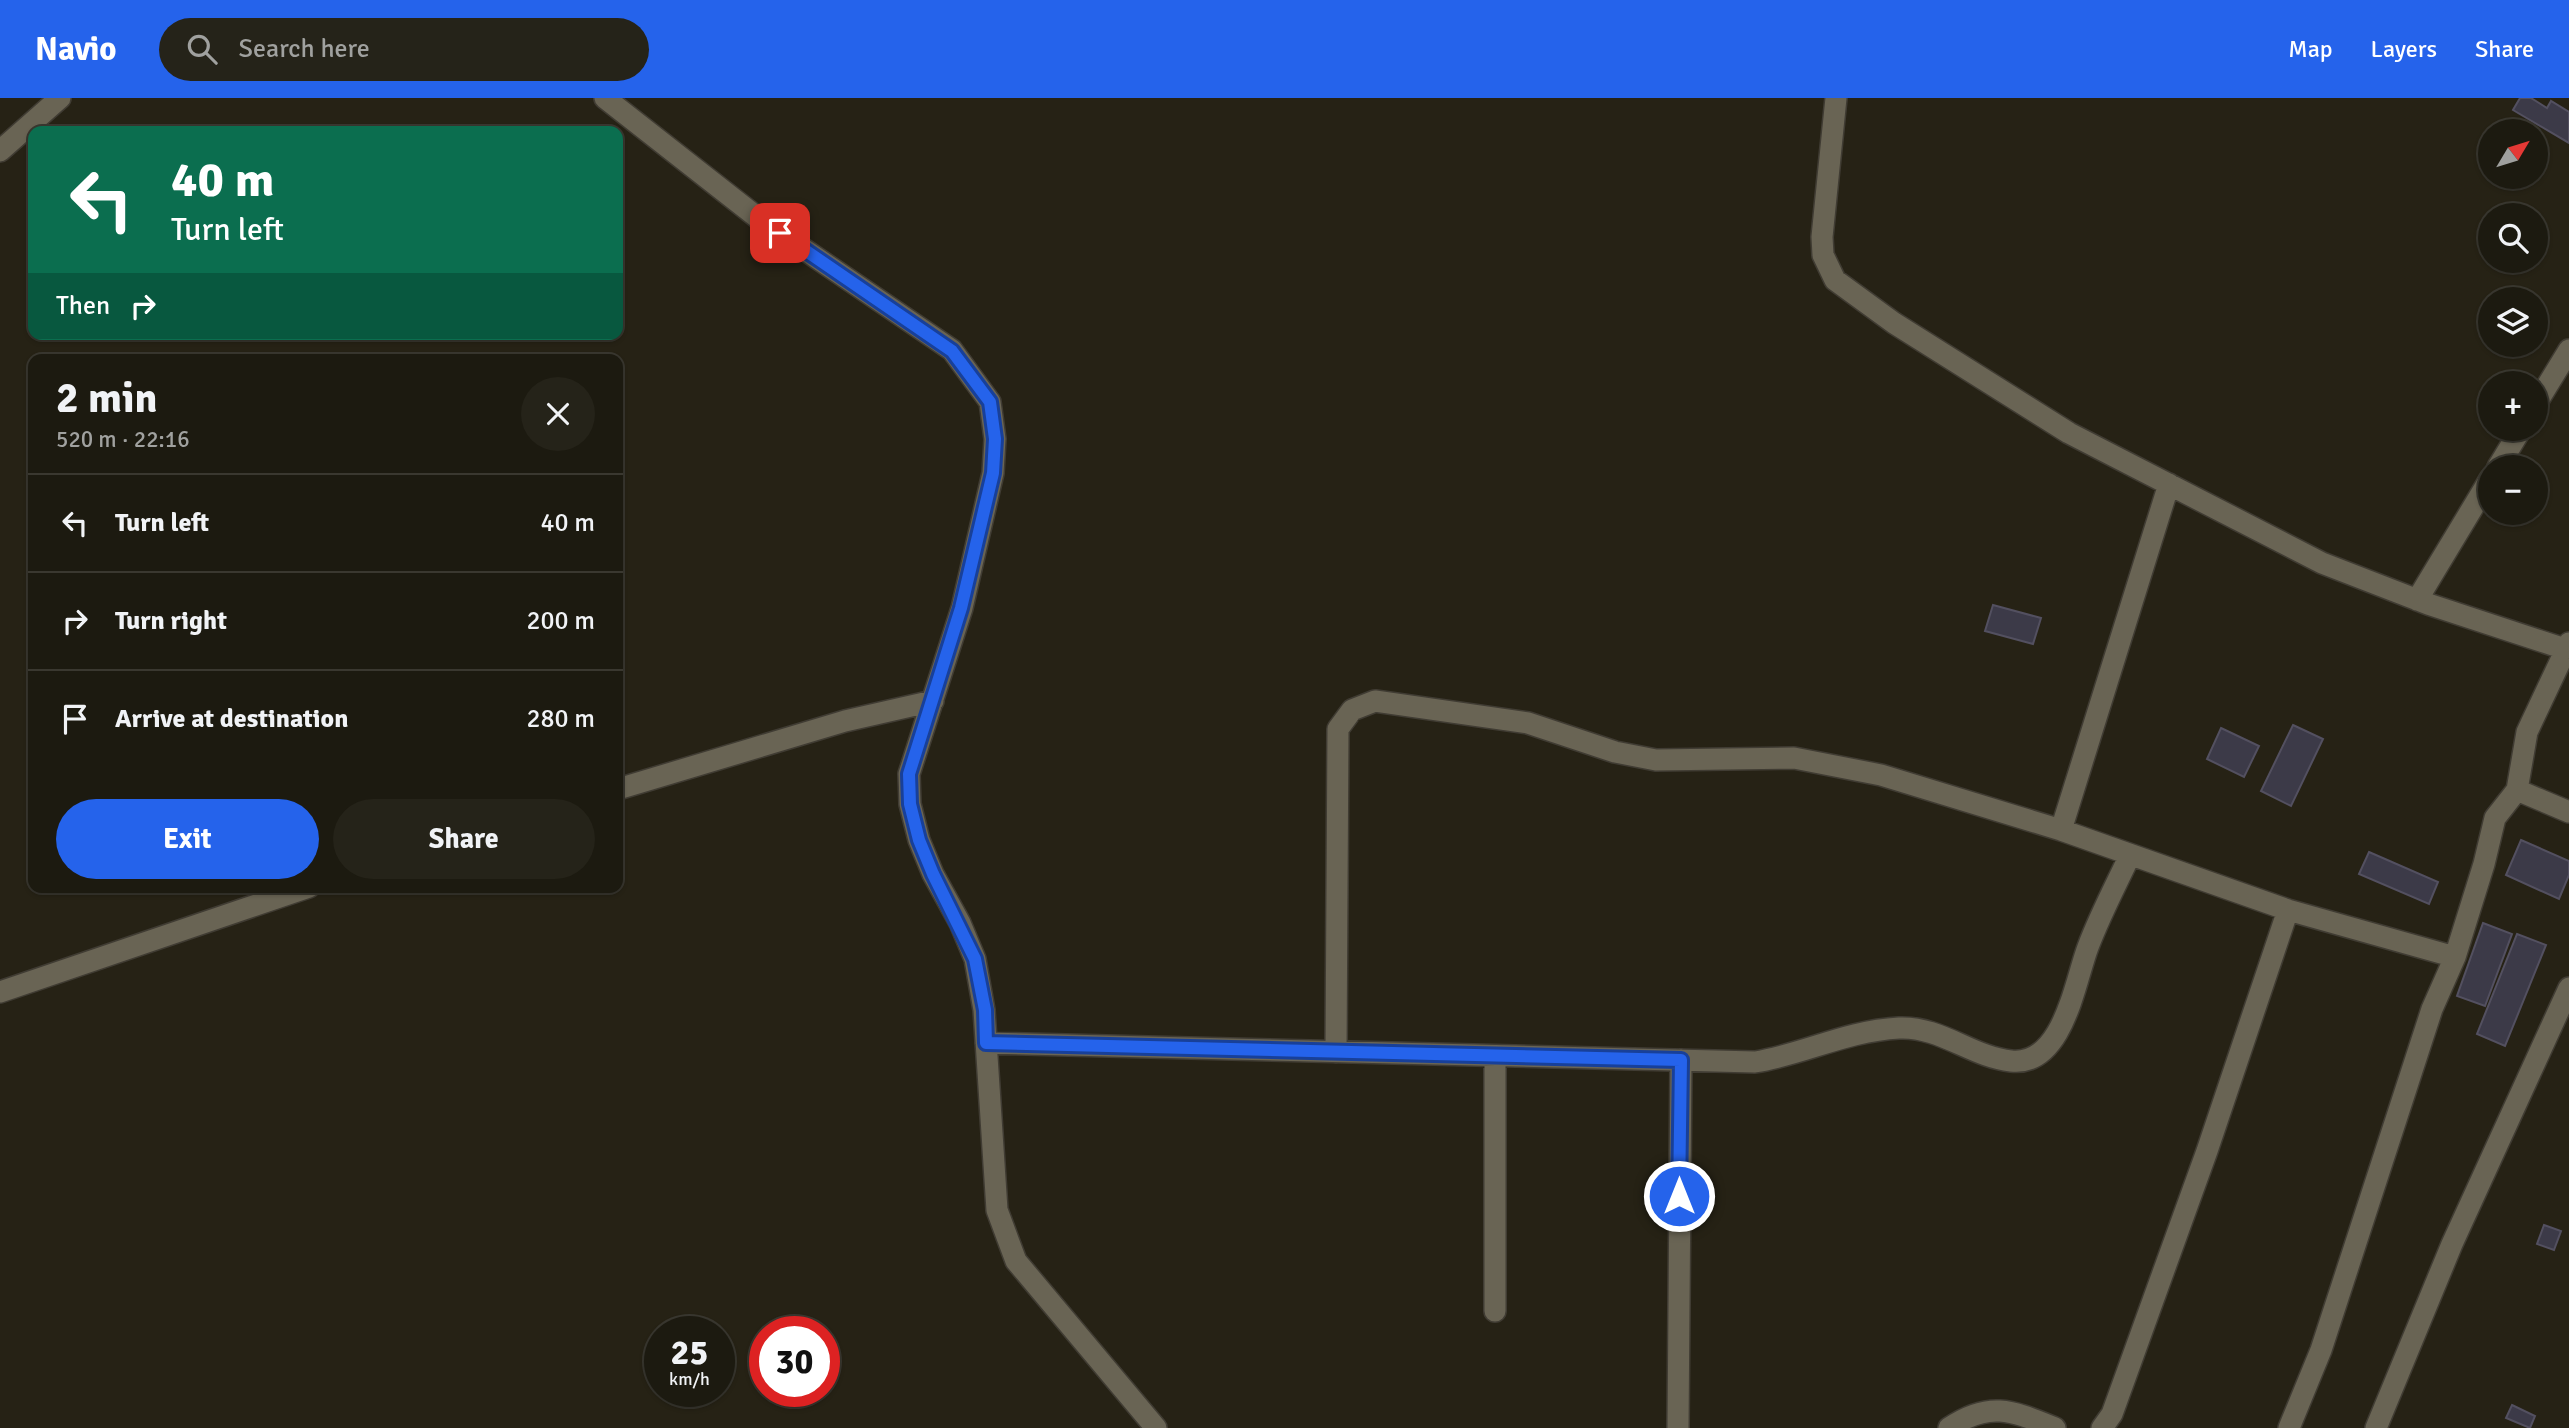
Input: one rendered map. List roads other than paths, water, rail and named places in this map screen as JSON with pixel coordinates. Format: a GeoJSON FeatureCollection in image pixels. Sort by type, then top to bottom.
{"type":"FeatureCollection","features":[{"type":"Feature","properties":{"kind":"street"},"geometry":{"type":"LineString","coordinates":[[28,126],[60,98]]}},
{"type":"Feature","properties":{"kind":"street"},"geometry":{"type":"LineString","coordinates":[[605,98],[758,218],[952,351],[990,402],[995,439],[993,473],[961,608],[909,774],[910,804],[933,874],[975,959],[985,1010],[997,1210],[1016,1261],[1156,1428]]}},
{"type":"Feature","properties":{"kind":"street"},"geometry":{"type":"LineString","coordinates":[[1836,98],[1822,237],[1823,255],[1835,280],[1894,323],[2069,433],[2322,563],[2417,600],[2567,646],[2528,732],[2517,790],[2495,818],[2455,957],[2432,1009],[2321,1350],[2289,1428]]}},
{"type":"Feature","properties":{"kind":"street"},"geometry":{"type":"LineString","coordinates":[[0,151],[28,126]]}},
{"type":"Feature","properties":{"kind":"street"},"geometry":{"type":"LineString","coordinates":[[2548,384],[2569,350]]}},
{"type":"Feature","properties":{"kind":"street"},"geometry":{"type":"LineString","coordinates":[[2061,830],[2169,484]]}},
{"type":"Feature","properties":{"kind":"street"},"geometry":{"type":"LineString","coordinates":[[2417,600],[2478,499]]}},
{"type":"Feature","properties":{"kind":"street"},"geometry":{"type":"LineString","coordinates":[[623,788],[845,721],[933,701]]}},
{"type":"Feature","properties":{"kind":"street"},"geometry":{"type":"LineString","coordinates":[[1336,1052],[1338,729],[1352,710],[1376,701],[1528,723],[1615,752],[1657,760],[1794,758],[1881,775],[2061,830],[2288,909],[2455,957]]}},
{"type":"Feature","properties":{"kind":"street"},"geometry":{"type":"LineString","coordinates":[[2517,790],[2569,812]]}},
{"type":"Feature","properties":{"kind":"street"},"geometry":{"type":"LineString","coordinates":[[986,1043],[1755,1062],[1782,1058],[1819,1042],[1854,1033],[1902,1028],[1944,1035],[1999,1059],[2014,1062],[2030,1057],[2048,1045],[2067,1016],[2088,947],[2130,855]]}},
{"type":"Feature","properties":{"kind":"street"},"geometry":{"type":"LineString","coordinates":[[0,992],[291,893]]}},
{"type":"Feature","properties":{"kind":"street"},"geometry":{"type":"LineString","coordinates":[[2102,1428],[2112,1414],[2207,1151],[2288,909]]}},
{"type":"Feature","properties":{"kind":"street"},"geometry":{"type":"LineString","coordinates":[[2376,1428],[2458,1231],[2569,988]]}},
{"type":"Feature","properties":{"kind":"street"},"geometry":{"type":"LineString","coordinates":[[1495,1056],[1495,1311]]}},
{"type":"Feature","properties":{"kind":"street"},"geometry":{"type":"LineString","coordinates":[[1678,1428],[1681,1060]]}},
{"type":"Feature","properties":{"kind":"street"},"geometry":{"type":"LineString","coordinates":[[1950,1428],[1977,1411],[2015,1412],[2055,1428]]}}]}
